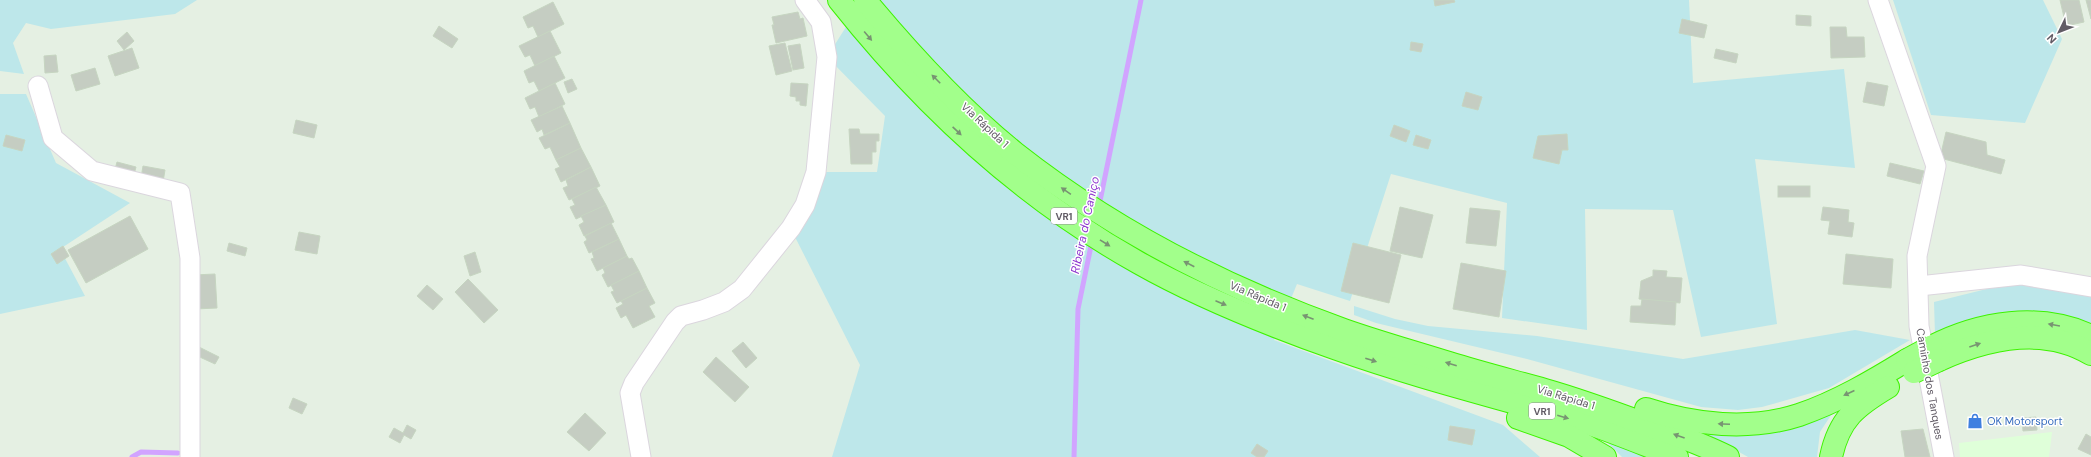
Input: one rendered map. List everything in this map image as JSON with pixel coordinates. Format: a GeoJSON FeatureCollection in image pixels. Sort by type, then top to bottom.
{"type":"FeatureCollection","features":[{"type":"Feature","properties":{"kind":"highway","name":"Via Rápida 1"},"geometry":{"type":"LineString","coordinates":[[865,0],[921,63],[1013,152],[1092,209],[1153,246],[1209,274],[1274,303],[1341,340],[1405,371],[1589,424],[1677,457]]}},
{"type":"Feature","properties":{"kind":"highway","name":"Via Rápida 1"},"geometry":{"type":"LineString","coordinates":[[841,3],[877,47],[955,129],[996,165],[1043,201],[1139,264],[1194,291],[1266,322],[1488,375],[1602,408],[1708,447],[1728,457]]}},
{"type":"Feature","properties":{"kind":"highway"},"geometry":{"type":"LineString","coordinates":[[1935,354],[1950,337],[1995,324],[2019,322],[2063,327],[2091,336]]}},
{"type":"Feature","properties":{"kind":"highway"},"geometry":{"type":"LineString","coordinates":[[1488,375],[1521,370],[1675,418],[1737,424],[1760,423],[1798,415],[1911,366],[1935,354],[1985,342],[2007,338],[2031,337],[2058,341],[2091,354]]}},
{"type":"Feature","properties":{"kind":"highway"},"geometry":{"type":"LineString","coordinates":[[1832,457],[1835,440],[1840,427],[1849,416],[1911,366]]}},
{"type":"Feature","properties":{"kind":"highway"},"geometry":{"type":"LineString","coordinates":[[1405,371],[1450,398],[1532,423],[1568,436],[1605,457]]}},
{"type":"Feature","properties":{"kind":"street"},"geometry":{"type":"LineString","coordinates":[[642,457],[630,392],[634,383],[675,322],[681,316],[724,302],[742,289],[791,228],[805,205],[816,172],[827,57],[821,22],[805,0]]}},
{"type":"Feature","properties":{"kind":"street","name":"Caminho dos Tanques"},"geometry":{"type":"LineString","coordinates":[[1878,0],[1936,166],[1917,256],[1919,326],[1944,457]]}},
{"type":"Feature","properties":{"kind":"street"},"geometry":{"type":"LineString","coordinates":[[38,86],[53,138],[92,171],[180,193],[190,258],[190,457]]}},
{"type":"Feature","properties":{"kind":"street"},"geometry":{"type":"LineString","coordinates":[[1919,286],[2021,275],[2091,287]]}},
{"type":"Feature","properties":{"kind":"shaded area"},"geometry":{"type":"Polygon","coordinates":[[[0,0],[197,0],[175,14],[51,29],[26,23],[13,43],[24,74],[0,71],[0,0]]]}},
{"type":"Feature","properties":{"kind":"shaded area"},"geometry":{"type":"Polygon","coordinates":[[[863,0],[1689,0],[1693,83],[1844,69],[1855,168],[1755,159],[1777,324],[1701,337],[1673,210],[1585,209],[1587,330],[1502,318],[1507,203],[1391,174],[1350,301],[1297,284],[1274,340],[1503,425],[1540,457],[832,457],[860,365],[795,237],[816,172],[877,172],[885,116],[827,57],[863,0]]]}},
{"type":"Feature","properties":{"kind":"shaded area"},"geometry":{"type":"Polygon","coordinates":[[[1893,0],[2043,0],[2062,39],[2025,123],[1931,115],[1893,0]]]}},
{"type":"Feature","properties":{"kind":"shaded area"},"geometry":{"type":"Polygon","coordinates":[[[0,94],[26,94],[56,163],[130,203],[60,249],[85,296],[0,314],[0,94]]]}},
{"type":"Feature","properties":{"kind":"shaded area"},"geometry":{"type":"Polygon","coordinates":[[[2023,280],[2091,294],[2091,329],[2051,314],[1994,314],[1935,335],[1934,302],[2023,280]]]}},
{"type":"Feature","properties":{"kind":"shaded area"},"geometry":{"type":"Polygon","coordinates":[[[1354,306],[1395,319],[1428,326],[1537,336],[1683,359],[1855,330],[1910,340],[1829,388],[1762,407],[1738,410],[1701,407],[1527,359],[1376,323],[1354,315],[1354,306]]]}},
{"type":"Feature","properties":{"kind":"shaded area"},"geometry":{"type":"Polygon","coordinates":[[[1837,406],[1820,432],[1817,457],[1748,457],[1694,427],[1837,406]]]}},
{"type":"Feature","properties":{"kind":"shaded area"},"geometry":{"type":"Polygon","coordinates":[[[2052,432],[2049,457],[1960,457],[1959,443],[2052,432]]]}},
{"type":"Feature","properties":{"kind":"shaded area"},"geometry":{"type":"Polygon","coordinates":[[[1604,439],[1652,457],[1622,457],[1604,439]]]}},
{"type":"Feature","properties":{"kind":"building"},"geometry":{"type":"Polygon","coordinates":[[[1434,0],[1454,0],[1455,2],[1435,6],[1434,0]]]}},
{"type":"Feature","properties":{"kind":"building"},"geometry":{"type":"Polygon","coordinates":[[[2060,0],[2079,0],[2084,22],[2066,26],[2060,0]]]}},
{"type":"Feature","properties":{"kind":"building"},"geometry":{"type":"Polygon","coordinates":[[[2086,0],[2091,0],[2091,19],[2086,0]]]}},
{"type":"Feature","properties":{"kind":"building"},"geometry":{"type":"Polygon","coordinates":[[[553,2],[564,24],[538,37],[533,26],[528,28],[523,17],[553,2]]]}},
{"type":"Feature","properties":{"kind":"building"},"geometry":{"type":"Polygon","coordinates":[[[798,12],[800,19],[803,18],[807,36],[776,43],[772,25],[774,25],[772,17],[798,12]]]}},
{"type":"Feature","properties":{"kind":"building"},"geometry":{"type":"Polygon","coordinates":[[[1796,15],[1811,16],[1811,26],[1796,25],[1796,15]]]}},
{"type":"Feature","properties":{"kind":"building"},"geometry":{"type":"Polygon","coordinates":[[[1682,19],[1707,25],[1704,38],[1679,33],[1682,19]]]}},
{"type":"Feature","properties":{"kind":"building"},"geometry":{"type":"Polygon","coordinates":[[[439,26],[458,39],[452,48],[433,36],[439,26]]]}},
{"type":"Feature","properties":{"kind":"building"},"geometry":{"type":"Polygon","coordinates":[[[1830,27],[1846,27],[1847,37],[1864,37],[1865,57],[1831,58],[1830,27]]]}},
{"type":"Feature","properties":{"kind":"building"},"geometry":{"type":"Polygon","coordinates":[[[550,31],[561,53],[535,66],[530,55],[525,57],[519,46],[550,31]]]}},
{"type":"Feature","properties":{"kind":"building"},"geometry":{"type":"Polygon","coordinates":[[[127,32],[134,41],[124,50],[117,41],[127,32]]]}},
{"type":"Feature","properties":{"kind":"building"},"geometry":{"type":"Polygon","coordinates":[[[1411,42],[1423,44],[1421,52],[1410,50],[1411,42]]]}},
{"type":"Feature","properties":{"kind":"building"},"geometry":{"type":"Polygon","coordinates":[[[785,43],[792,71],[776,75],[769,46],[785,43]]]}},
{"type":"Feature","properties":{"kind":"building"},"geometry":{"type":"Polygon","coordinates":[[[800,44],[804,68],[793,70],[788,46],[800,44]]]}},
{"type":"Feature","properties":{"kind":"building"},"geometry":{"type":"Polygon","coordinates":[[[132,48],[139,68],[115,76],[108,56],[132,48]]]}},
{"type":"Feature","properties":{"kind":"building"},"geometry":{"type":"Polygon","coordinates":[[[1716,49],[1738,54],[1736,63],[1714,58],[1716,49]]]}},
{"type":"Feature","properties":{"kind":"building"},"geometry":{"type":"Polygon","coordinates":[[[56,55],[58,72],[45,73],[44,56],[56,55]]]}},
{"type":"Feature","properties":{"kind":"building"},"geometry":{"type":"Polygon","coordinates":[[[554,56],[565,78],[539,91],[534,81],[529,83],[524,71],[554,56]]]}},
{"type":"Feature","properties":{"kind":"building"},"geometry":{"type":"Polygon","coordinates":[[[95,68],[100,84],[76,91],[71,75],[95,68]]]}},
{"type":"Feature","properties":{"kind":"building"},"geometry":{"type":"Polygon","coordinates":[[[572,79],[577,89],[568,93],[564,82],[572,79]]]}},
{"type":"Feature","properties":{"kind":"building"},"geometry":{"type":"Polygon","coordinates":[[[1867,82],[1888,86],[1884,106],[1863,102],[1867,82]]]}},
{"type":"Feature","properties":{"kind":"building"},"geometry":{"type":"Polygon","coordinates":[[[555,83],[565,104],[539,117],[535,107],[530,109],[525,98],[555,83]]]}},
{"type":"Feature","properties":{"kind":"building"},"geometry":{"type":"Polygon","coordinates":[[[791,83],[808,84],[806,106],[800,105],[800,101],[796,101],[796,97],[790,96],[791,83]]]}},
{"type":"Feature","properties":{"kind":"building"},"geometry":{"type":"Polygon","coordinates":[[[1466,92],[1482,97],[1478,110],[1462,106],[1466,92]]]}},
{"type":"Feature","properties":{"kind":"building"},"geometry":{"type":"Polygon","coordinates":[[[562,106],[570,123],[544,135],[542,129],[537,132],[531,120],[562,106]]]}},
{"type":"Feature","properties":{"kind":"building"},"geometry":{"type":"Polygon","coordinates":[[[296,120],[317,125],[314,138],[293,133],[296,120]]]}},
{"type":"Feature","properties":{"kind":"building"},"geometry":{"type":"Polygon","coordinates":[[[570,123],[581,148],[556,160],[550,147],[545,149],[539,138],[570,123]]]}},
{"type":"Feature","properties":{"kind":"building"},"geometry":{"type":"Polygon","coordinates":[[[1394,125],[1410,131],[1406,142],[1390,136],[1394,125]]]}},
{"type":"Feature","properties":{"kind":"building"},"geometry":{"type":"Polygon","coordinates":[[[849,129],[859,129],[860,134],[879,134],[879,141],[876,141],[876,152],[872,152],[872,164],[851,164],[849,129]]]}},
{"type":"Feature","properties":{"kind":"building"},"geometry":{"type":"Polygon","coordinates":[[[1946,132],[1986,142],[1987,155],[2005,160],[2001,174],[1940,158],[1946,132]]]}},
{"type":"Feature","properties":{"kind":"building"},"geometry":{"type":"Polygon","coordinates":[[[1567,134],[1568,150],[1562,150],[1559,164],[1533,158],[1538,136],[1567,134]]]}},
{"type":"Feature","properties":{"kind":"building"},"geometry":{"type":"Polygon","coordinates":[[[6,135],[25,140],[22,151],[3,146],[6,135]]]}},
{"type":"Feature","properties":{"kind":"building"},"geometry":{"type":"Polygon","coordinates":[[[1416,135],[1431,140],[1428,149],[1413,145],[1416,135]]]}},
{"type":"Feature","properties":{"kind":"building"},"geometry":{"type":"Polygon","coordinates":[[[581,148],[591,167],[561,182],[555,169],[560,167],[556,160],[581,148]]]}},
{"type":"Feature","properties":{"kind":"building"},"geometry":{"type":"Polygon","coordinates":[[[117,162],[136,167],[133,178],[114,173],[117,162]]]}},
{"type":"Feature","properties":{"kind":"building"},"geometry":{"type":"Polygon","coordinates":[[[1890,163],[1924,171],[1920,184],[1887,176],[1890,163]]]}},
{"type":"Feature","properties":{"kind":"building"},"geometry":{"type":"Polygon","coordinates":[[[143,166],[165,170],[163,182],[141,178],[143,166]]]}},
{"type":"Feature","properties":{"kind":"building"},"geometry":{"type":"Polygon","coordinates":[[[591,167],[600,186],[569,200],[563,188],[568,186],[566,180],[591,167]]]}},
{"type":"Feature","properties":{"kind":"building"},"geometry":{"type":"Polygon","coordinates":[[[1778,186],[1810,186],[1810,197],[1778,197],[1778,186]]]}},
{"type":"Feature","properties":{"kind":"building"},"geometry":{"type":"Polygon","coordinates":[[[596,187],[606,205],[576,219],[570,207],[575,205],[572,199],[596,187]]]}},
{"type":"Feature","properties":{"kind":"building"},"geometry":{"type":"Polygon","coordinates":[[[606,205],[614,222],[584,236],[579,225],[584,222],[581,216],[606,205]]]}},
{"type":"Feature","properties":{"kind":"building"},"geometry":{"type":"Polygon","coordinates":[[[1400,207],[1433,215],[1422,258],[1390,251],[1400,207]]]}},
{"type":"Feature","properties":{"kind":"building"},"geometry":{"type":"Polygon","coordinates":[[[1823,207],[1849,210],[1848,222],[1854,223],[1852,237],[1828,234],[1830,221],[1821,220],[1823,207]]]}},
{"type":"Feature","properties":{"kind":"building"},"geometry":{"type":"Polygon","coordinates":[[[1470,208],[1500,211],[1496,246],[1466,243],[1470,208]]]}},
{"type":"Feature","properties":{"kind":"building"},"geometry":{"type":"Polygon","coordinates":[[[130,216],[148,249],[86,283],[68,250],[130,216]]]}},
{"type":"Feature","properties":{"kind":"building"},"geometry":{"type":"Polygon","coordinates":[[[611,223],[619,239],[589,253],[584,242],[587,240],[585,236],[611,223]]]}},
{"type":"Feature","properties":{"kind":"building"},"geometry":{"type":"Polygon","coordinates":[[[299,232],[320,236],[317,254],[295,250],[299,232]]]}},
{"type":"Feature","properties":{"kind":"building"},"geometry":{"type":"Polygon","coordinates":[[[619,239],[627,256],[597,271],[591,259],[594,258],[592,252],[619,239]]]}},
{"type":"Feature","properties":{"kind":"building"},"geometry":{"type":"Polygon","coordinates":[[[229,243],[247,248],[245,256],[227,251],[229,243]]]}},
{"type":"Feature","properties":{"kind":"building"},"geometry":{"type":"Polygon","coordinates":[[[1353,243],[1401,255],[1389,303],[1341,291],[1353,243]]]}},
{"type":"Feature","properties":{"kind":"building"},"geometry":{"type":"Polygon","coordinates":[[[63,246],[69,256],[57,264],[51,254],[63,246]]]}},
{"type":"Feature","properties":{"kind":"building"},"geometry":{"type":"Polygon","coordinates":[[[475,252],[481,272],[470,276],[464,256],[475,252]]]}},
{"type":"Feature","properties":{"kind":"building"},"geometry":{"type":"Polygon","coordinates":[[[1846,254],[1893,259],[1891,288],[1843,284],[1846,254]]]}},
{"type":"Feature","properties":{"kind":"building"},"geometry":{"type":"Polygon","coordinates":[[[627,256],[629,259],[632,258],[639,271],[608,287],[602,275],[605,273],[603,268],[627,256]]]}},
{"type":"Feature","properties":{"kind":"building"},"geometry":{"type":"Polygon","coordinates":[[[1461,263],[1506,271],[1499,317],[1453,309],[1461,263]]]}},
{"type":"Feature","properties":{"kind":"building"},"geometry":{"type":"Polygon","coordinates":[[[1653,270],[1667,271],[1666,277],[1682,278],[1680,303],[1639,299],[1641,281],[1653,276],[1653,270]]]}},
{"type":"Feature","properties":{"kind":"building"},"geometry":{"type":"Polygon","coordinates":[[[639,271],[647,288],[617,303],[611,292],[614,291],[611,285],[639,271]]]}},
{"type":"Feature","properties":{"kind":"building"},"geometry":{"type":"Polygon","coordinates":[[[215,274],[217,308],[195,309],[194,275],[215,274]]]}},
{"type":"Feature","properties":{"kind":"building"},"geometry":{"type":"Polygon","coordinates":[[[468,279],[498,310],[484,323],[455,292],[468,279]]]}},
{"type":"Feature","properties":{"kind":"building"},"geometry":{"type":"Polygon","coordinates":[[[427,285],[443,299],[433,310],[417,296],[427,285]]]}},
{"type":"Feature","properties":{"kind":"building"},"geometry":{"type":"Polygon","coordinates":[[[647,288],[655,303],[649,306],[655,317],[633,328],[626,315],[621,318],[616,308],[623,304],[621,301],[647,288]]]}},
{"type":"Feature","properties":{"kind":"building"},"geometry":{"type":"Polygon","coordinates":[[[1642,299],[1676,302],[1675,325],[1630,322],[1631,306],[1641,306],[1642,299]]]}},
{"type":"Feature","properties":{"kind":"building"},"geometry":{"type":"Polygon","coordinates":[[[743,342],[757,358],[746,368],[732,351],[743,342]]]}},
{"type":"Feature","properties":{"kind":"building"},"geometry":{"type":"Polygon","coordinates":[[[195,345],[219,357],[215,364],[191,353],[195,345]]]}},
{"type":"Feature","properties":{"kind":"building"},"geometry":{"type":"Polygon","coordinates":[[[716,357],[749,387],[735,402],[703,372],[716,357]]]}},
{"type":"Feature","properties":{"kind":"building"},"geometry":{"type":"Polygon","coordinates":[[[293,398],[307,404],[302,414],[289,408],[293,398]]]}},
{"type":"Feature","properties":{"kind":"building"},"geometry":{"type":"Polygon","coordinates":[[[585,413],[606,433],[589,451],[567,432],[585,413]]]}},
{"type":"Feature","properties":{"kind":"building"},"geometry":{"type":"Polygon","coordinates":[[[2036,417],[2037,430],[2023,431],[2022,418],[2036,417]]]}},
{"type":"Feature","properties":{"kind":"building"},"geometry":{"type":"Polygon","coordinates":[[[407,425],[416,430],[411,439],[404,435],[400,443],[389,437],[394,428],[403,433],[407,425]]]}},
{"type":"Feature","properties":{"kind":"building"},"geometry":{"type":"Polygon","coordinates":[[[1450,426],[1475,430],[1472,445],[1448,440],[1450,426]]]}},
{"type":"Feature","properties":{"kind":"building"},"geometry":{"type":"Polygon","coordinates":[[[1923,429],[1930,457],[1905,457],[1901,431],[1923,429]]]}},
{"type":"Feature","properties":{"kind":"building"},"geometry":{"type":"Polygon","coordinates":[[[2086,434],[2091,437],[2091,455],[2078,449],[2086,434]]]}},
{"type":"Feature","properties":{"kind":"building"},"geometry":{"type":"Polygon","coordinates":[[[1257,444],[1268,451],[1264,457],[1257,457],[1251,453],[1257,444]]]}},
{"type":"Feature","properties":{"kind":"waterway","name":"Ribeira do Caniço"},"geometry":{"type":"LineString","coordinates":[[1099,206],[1141,0]]}},
{"type":"Feature","properties":{"kind":"waterway","name":"Ribeira do Caniço"},"geometry":{"type":"LineString","coordinates":[[1074,457],[1078,309],[1092,241]]}},
{"type":"Feature","properties":{"kind":"waterway"},"geometry":{"type":"LineString","coordinates":[[132,457],[141,452],[178,453]]}},
{"type":"Feature","properties":{"kind":"place","name":"OK Motorsport"},"geometry":{"type":"Point","coordinates":[1975,421]}}]}
